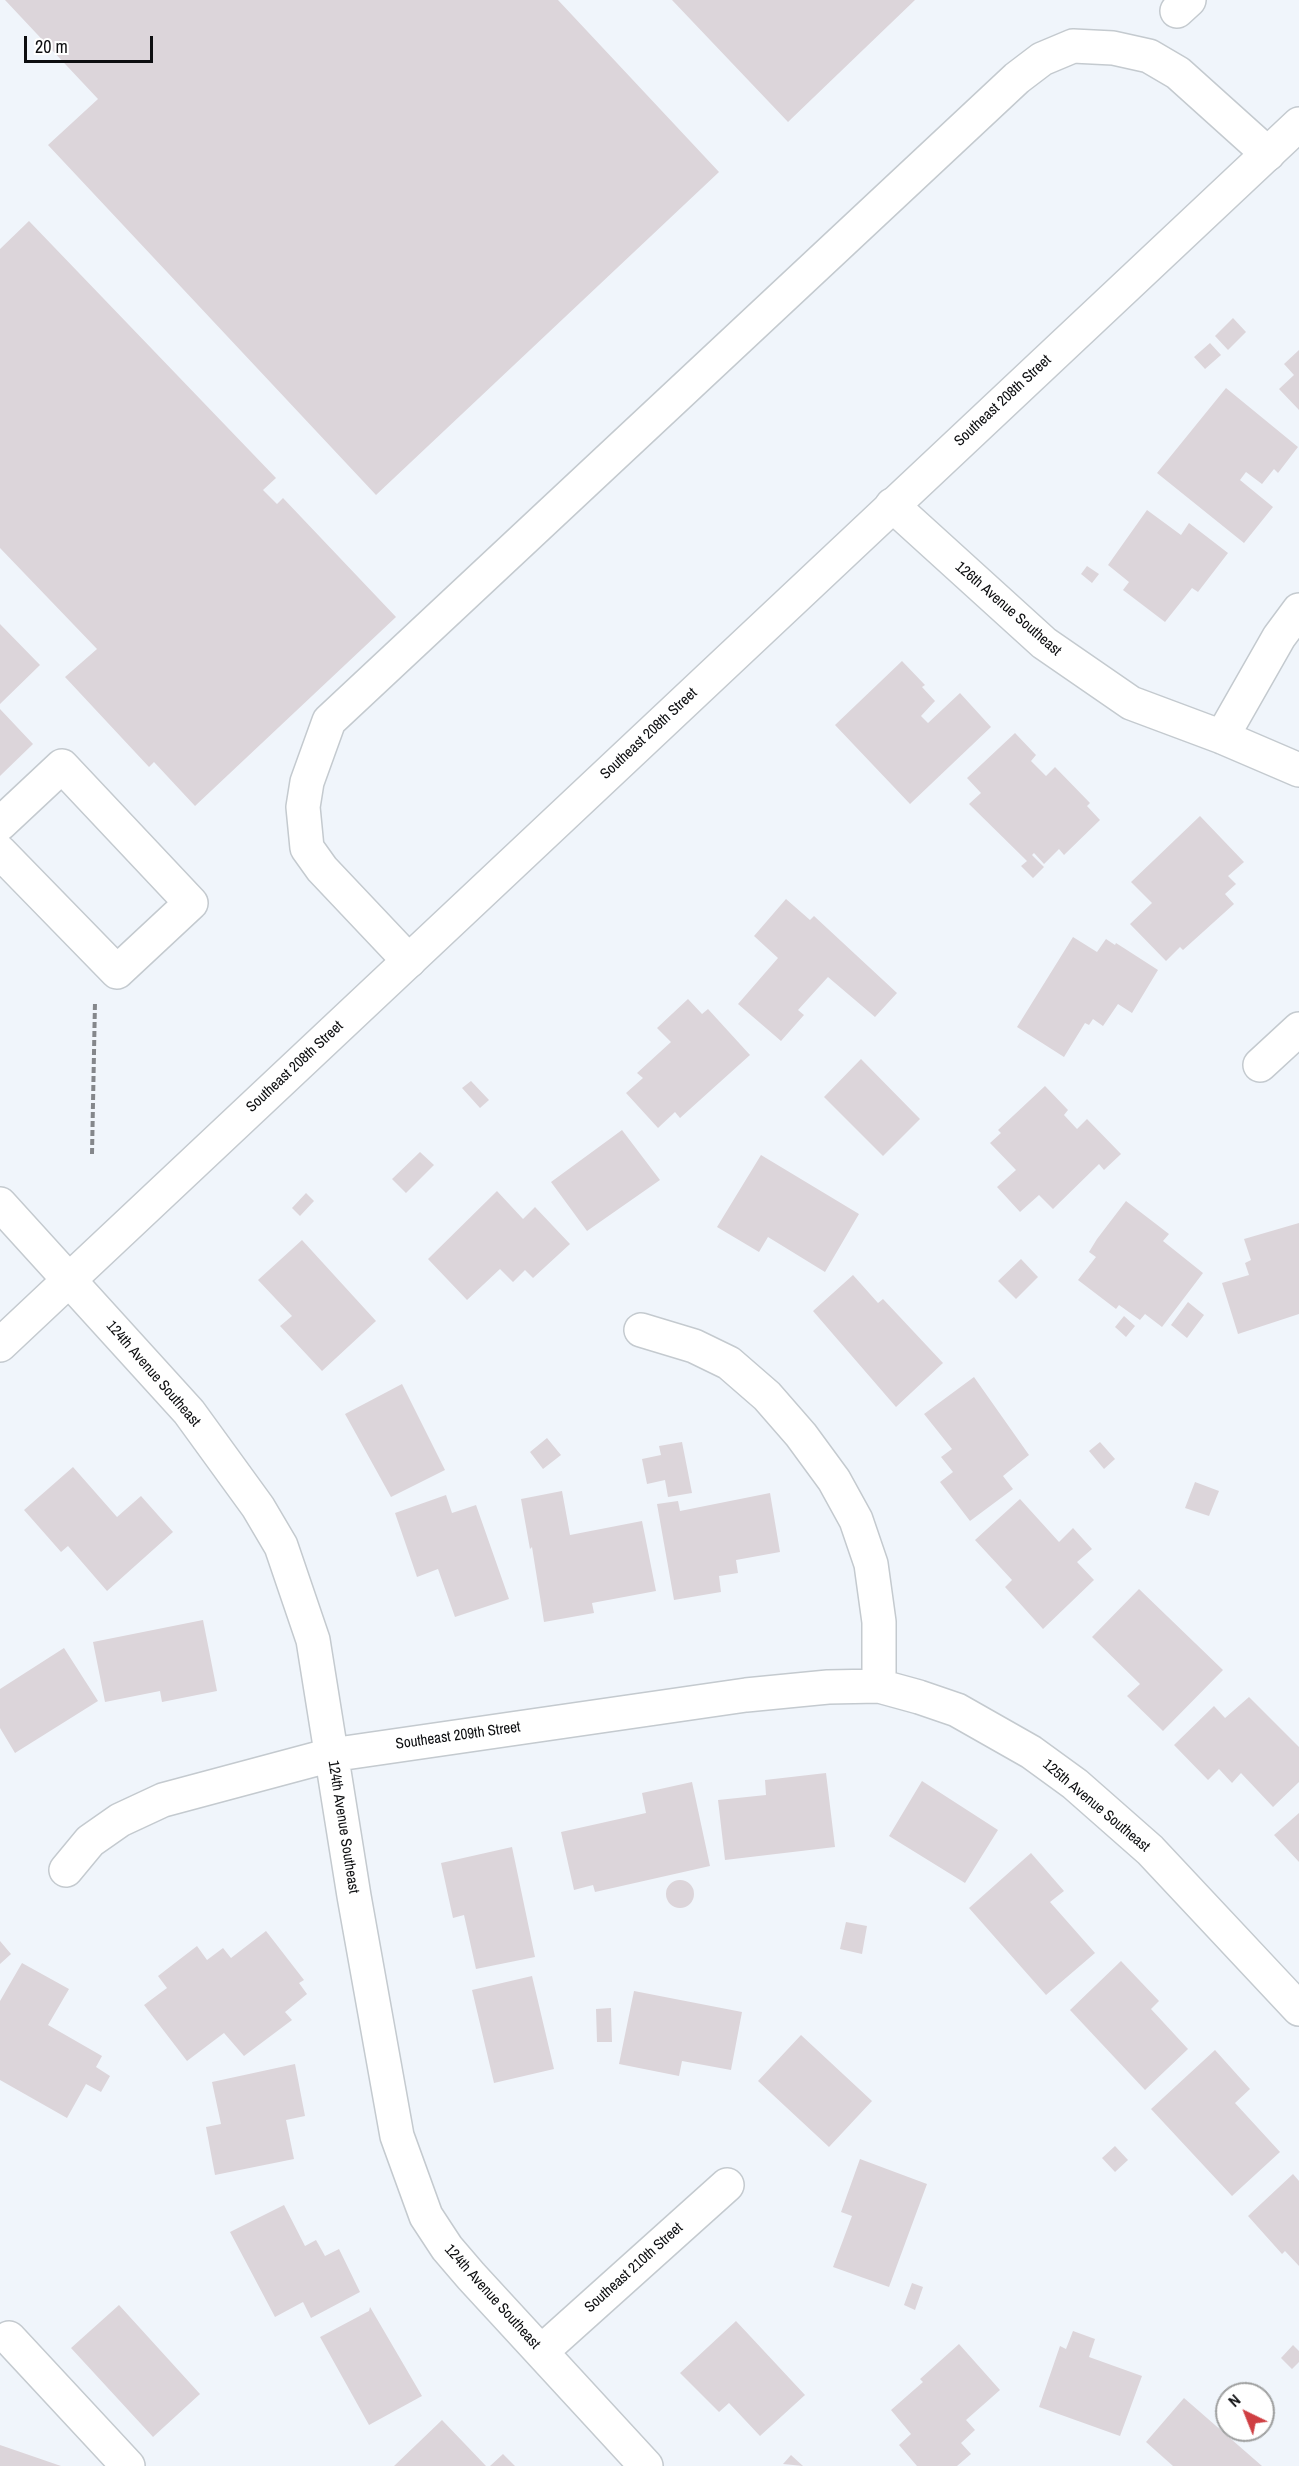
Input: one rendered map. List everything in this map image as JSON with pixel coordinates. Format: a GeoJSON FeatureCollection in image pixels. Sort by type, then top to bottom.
{"type":"FeatureCollection","features":[{"type":"Feature","properties":{"kind":"street"},"geometry":{"type":"LineString","coordinates":[[409,961],[322,869],[307,848],[303,807],[307,782],[329,721],[338,712],[1017,78],[1042,59],[1073,46],[1113,48],[1149,56],[1178,73],[1268,154]]}},
{"type":"Feature","properties":{"kind":"street","name":"Southeast 208th Street"},"geometry":{"type":"LineString","coordinates":[[0,1345],[1299,124]]}},
{"type":"Feature","properties":{"kind":"street","name":"126th Avenue Southeast"},"geometry":{"type":"LineString","coordinates":[[892,505],[1044,643],[1131,704],[1222,737],[1299,770]]}},
{"type":"Feature","properties":{"kind":"street"},"geometry":{"type":"LineString","coordinates":[[1222,737],[1279,637],[1299,610]]}},
{"type":"Feature","properties":{"kind":"street"},"geometry":{"type":"LineString","coordinates":[[0,824],[62,766],[191,903],[117,972],[0,852]]}},
{"type":"Feature","properties":{"kind":"street"},"geometry":{"type":"LineString","coordinates":[[1260,1065],[1299,1029]]}},
{"type":"Feature","properties":{"kind":"street","name":"124th Avenue Southeast"},"geometry":{"type":"LineString","coordinates":[[0,1204],[189,1412],[258,1507],[281,1546],[313,1641],[398,2136],[426,2216],[447,2248],[646,2466]]}},
{"type":"Feature","properties":{"kind":"street"},"geometry":{"type":"LineString","coordinates":[[641,1330],[694,1346],[729,1363],[767,1396],[834,1480],[856,1520],[871,1564],[879,1622],[879,1686]]}},
{"type":"Feature","properties":{"kind":"street","name":"Southeast 209th Street"},"geometry":{"type":"LineString","coordinates":[[66,1870],[90,1841],[120,1820],[163,1800],[331,1755],[746,1695],[828,1687],[879,1686]]}},
{"type":"Feature","properties":{"kind":"street","name":"125th Avenue Southeast"},"geometry":{"type":"LineString","coordinates":[[879,1686],[957,1710],[1031,1752],[1075,1784],[1150,1850],[1299,2009]]}},
{"type":"Feature","properties":{"kind":"street","name":"Southeast 210th Street"},"geometry":{"type":"LineString","coordinates":[[541,2352],[727,2185]]}},
{"type":"Feature","properties":{"kind":"street"},"geometry":{"type":"LineString","coordinates":[[9,2338],[128,2466]]}},
{"type":"Feature","properties":{"kind":"path"},"geometry":{"type":"LineString","coordinates":[[92,1154],[96,951]]}},
{"type":"Feature","properties":{"kind":"building"},"geometry":{"type":"Polygon","coordinates":[[[5,0],[558,0],[719,172],[376,495],[48,145],[98,99],[5,0]]]}},
{"type":"Feature","properties":{"kind":"building"},"geometry":{"type":"Polygon","coordinates":[[[672,0],[915,0],[788,122],[672,0]]]}},
{"type":"Feature","properties":{"kind":"building"},"geometry":{"type":"Polygon","coordinates":[[[29,221],[276,478],[263,490],[277,504],[283,498],[396,617],[195,806],[154,762],[149,767],[65,677],[97,649],[0,548],[0,249],[29,221]]]}},
{"type":"Feature","properties":{"kind":"building"},"geometry":{"type":"Polygon","coordinates":[[[1233,318],[1246,332],[1228,350],[1215,336],[1233,318]]]}},
{"type":"Feature","properties":{"kind":"building"},"geometry":{"type":"Polygon","coordinates":[[[1210,343],[1221,355],[1205,369],[1194,357],[1210,343]]]}},
{"type":"Feature","properties":{"kind":"building"},"geometry":{"type":"Polygon","coordinates":[[[1299,350],[1299,410],[1279,389],[1294,375],[1284,364],[1299,350]]]}},
{"type":"Feature","properties":{"kind":"building"},"geometry":{"type":"Polygon","coordinates":[[[1226,388],[1298,447],[1278,473],[1274,469],[1262,484],[1246,472],[1240,480],[1273,507],[1244,543],[1157,473],[1226,388]]]}},
{"type":"Feature","properties":{"kind":"building"},"geometry":{"type":"Polygon","coordinates":[[[1147,510],[1181,535],[1189,523],[1228,553],[1198,592],[1192,588],[1165,622],[1123,590],[1129,582],[1108,565],[1147,510]]]}},
{"type":"Feature","properties":{"kind":"building"},"geometry":{"type":"Polygon","coordinates":[[[1087,566],[1099,574],[1092,583],[1081,574],[1087,566]]]}},
{"type":"Feature","properties":{"kind":"building"},"geometry":{"type":"Polygon","coordinates":[[[0,624],[40,665],[0,704],[0,624]]]}},
{"type":"Feature","properties":{"kind":"building"},"geometry":{"type":"Polygon","coordinates":[[[902,661],[925,685],[922,687],[935,701],[921,716],[928,723],[960,693],[991,727],[910,804],[835,725],[902,661]]]}},
{"type":"Feature","properties":{"kind":"building"},"geometry":{"type":"Polygon","coordinates":[[[0,709],[33,744],[0,776],[0,709]]]}},
{"type":"Feature","properties":{"kind":"building"},"geometry":{"type":"Polygon","coordinates":[[[1015,733],[1036,755],[1031,761],[1046,776],[1055,767],[1090,803],[1087,806],[1100,820],[1064,855],[1059,849],[1044,864],[1034,853],[1032,855],[1044,867],[1033,878],[1021,866],[1027,861],[969,804],[981,793],[967,778],[1015,733]]]}},
{"type":"Feature","properties":{"kind":"building"},"geometry":{"type":"Polygon","coordinates":[[[1200,816],[1244,862],[1228,876],[1236,884],[1225,894],[1234,904],[1183,950],[1180,947],[1166,961],[1130,924],[1152,903],[1131,882],[1200,816]]]}},
{"type":"Feature","properties":{"kind":"building"},"geometry":{"type":"Polygon","coordinates":[[[786,899],[810,920],[814,916],[897,993],[875,1017],[828,977],[798,1010],[804,1015],[781,1041],[738,1004],[778,958],[754,936],[786,899]]]}},
{"type":"Feature","properties":{"kind":"building"},"geometry":{"type":"Polygon","coordinates":[[[1073,937],[1097,952],[1106,939],[1158,970],[1132,1013],[1118,1004],[1103,1026],[1093,1019],[1089,1025],[1085,1023],[1064,1057],[1017,1027],[1073,937]]]}},
{"type":"Feature","properties":{"kind":"building"},"geometry":{"type":"Polygon","coordinates":[[[688,999],[702,1014],[708,1009],[750,1055],[680,1118],[675,1112],[658,1128],[626,1093],[643,1078],[637,1073],[671,1042],[657,1028],[688,999]]]}},
{"type":"Feature","properties":{"kind":"building"},"geometry":{"type":"Polygon","coordinates":[[[861,1059],[920,1119],[883,1156],[824,1097],[861,1059]]]}},
{"type":"Feature","properties":{"kind":"building"},"geometry":{"type":"Polygon","coordinates":[[[471,1081],[489,1100],[480,1108],[462,1088],[471,1081]]]}},
{"type":"Feature","properties":{"kind":"building"},"geometry":{"type":"Polygon","coordinates":[[[1045,1086],[1068,1110],[1064,1115],[1077,1129],[1087,1119],[1121,1154],[1104,1170],[1099,1164],[1053,1209],[1039,1195],[1020,1212],[997,1187],[1016,1170],[990,1143],[1001,1133],[998,1130],[1045,1086]]]}},
{"type":"Feature","properties":{"kind":"building"},"geometry":{"type":"Polygon","coordinates":[[[622,1130],[660,1180],[587,1231],[551,1182],[622,1130]]]}},
{"type":"Feature","properties":{"kind":"building"},"geometry":{"type":"Polygon","coordinates":[[[420,1152],[434,1165],[406,1193],[392,1179],[420,1152]]]}},
{"type":"Feature","properties":{"kind":"building"},"geometry":{"type":"Polygon","coordinates":[[[761,1155],[859,1214],[825,1272],[768,1237],[759,1252],[717,1227],[761,1155]]]}},
{"type":"Feature","properties":{"kind":"building"},"geometry":{"type":"Polygon","coordinates":[[[497,1191],[523,1219],[535,1207],[570,1244],[533,1278],[525,1270],[513,1282],[500,1269],[467,1300],[428,1259],[497,1191]]]}},
{"type":"Feature","properties":{"kind":"building"},"geometry":{"type":"Polygon","coordinates":[[[306,1193],[314,1201],[300,1216],[292,1208],[306,1193]]]}},
{"type":"Feature","properties":{"kind":"building"},"geometry":{"type":"Polygon","coordinates":[[[1126,1201],[1169,1234],[1163,1241],[1203,1273],[1162,1327],[1145,1314],[1140,1320],[1119,1305],[1116,1309],[1078,1280],[1096,1257],[1089,1252],[1126,1201]]]}},
{"type":"Feature","properties":{"kind":"building"},"geometry":{"type":"Polygon","coordinates":[[[1299,1223],[1299,1314],[1238,1334],[1222,1283],[1249,1275],[1245,1263],[1251,1260],[1244,1239],[1299,1223]]]}},
{"type":"Feature","properties":{"kind":"building"},"geometry":{"type":"Polygon","coordinates":[[[302,1240],[376,1321],[322,1371],[280,1326],[292,1316],[258,1280],[302,1240]]]}},
{"type":"Feature","properties":{"kind":"building"},"geometry":{"type":"Polygon","coordinates":[[[1021,1259],[1038,1277],[1016,1299],[998,1281],[1021,1259]]]}},
{"type":"Feature","properties":{"kind":"building"},"geometry":{"type":"Polygon","coordinates":[[[853,1275],[878,1303],[883,1299],[943,1363],[896,1407],[813,1311],[853,1275]]]}},
{"type":"Feature","properties":{"kind":"building"},"geometry":{"type":"Polygon","coordinates":[[[1188,1302],[1204,1315],[1187,1338],[1171,1325],[1188,1302]]]}},
{"type":"Feature","properties":{"kind":"building"},"geometry":{"type":"Polygon","coordinates":[[[1124,1316],[1135,1326],[1126,1337],[1115,1327],[1124,1316]]]}},
{"type":"Feature","properties":{"kind":"building"},"geometry":{"type":"Polygon","coordinates":[[[974,1377],[1029,1455],[1003,1476],[1013,1489],[970,1521],[940,1482],[953,1472],[941,1457],[952,1449],[924,1414],[974,1377]]]}},
{"type":"Feature","properties":{"kind":"building"},"geometry":{"type":"Polygon","coordinates":[[[402,1384],[445,1470],[391,1497],[345,1414],[402,1384]]]}},
{"type":"Feature","properties":{"kind":"building"},"geometry":{"type":"Polygon","coordinates":[[[547,1438],[561,1455],[543,1469],[530,1452],[547,1438]]]}},
{"type":"Feature","properties":{"kind":"building"},"geometry":{"type":"Polygon","coordinates":[[[682,1442],[692,1493],[668,1497],[665,1480],[647,1484],[642,1459],[661,1455],[659,1446],[682,1442]]]}},
{"type":"Feature","properties":{"kind":"building"},"geometry":{"type":"Polygon","coordinates":[[[1100,1442],[1115,1459],[1104,1469],[1089,1451],[1100,1442]]]}},
{"type":"Feature","properties":{"kind":"building"},"geometry":{"type":"Polygon","coordinates":[[[73,1467],[117,1517],[141,1496],[173,1532],[107,1591],[68,1546],[61,1552],[24,1510],[73,1467]]]}},
{"type":"Feature","properties":{"kind":"building"},"geometry":{"type":"Polygon","coordinates":[[[1195,1482],[1219,1491],[1209,1516],[1185,1508],[1195,1482]]]}},
{"type":"Feature","properties":{"kind":"building"},"geometry":{"type":"Polygon","coordinates":[[[562,1491],[570,1535],[642,1521],[656,1591],[592,1603],[594,1613],[544,1622],[532,1547],[530,1549],[521,1499],[562,1491]]]}},
{"type":"Feature","properties":{"kind":"building"},"geometry":{"type":"Polygon","coordinates":[[[770,1493],[780,1552],[736,1560],[738,1573],[719,1576],[721,1592],[674,1600],[657,1504],[678,1501],[680,1511],[770,1493]]]}},
{"type":"Feature","properties":{"kind":"building"},"geometry":{"type":"Polygon","coordinates":[[[446,1495],[452,1513],[476,1505],[509,1599],[455,1617],[438,1569],[417,1577],[395,1513],[446,1495]]]}},
{"type":"Feature","properties":{"kind":"building"},"geometry":{"type":"Polygon","coordinates":[[[1020,1499],[1059,1542],[1073,1528],[1092,1549],[1077,1562],[1094,1580],[1043,1629],[1005,1587],[1012,1580],[975,1540],[1020,1499]]]}},
{"type":"Feature","properties":{"kind":"building"},"geometry":{"type":"Polygon","coordinates":[[[1139,1589],[1223,1670],[1163,1731],[1127,1696],[1140,1684],[1092,1637],[1139,1589]]]}},
{"type":"Feature","properties":{"kind":"building"},"geometry":{"type":"Polygon","coordinates":[[[203,1620],[217,1691],[162,1702],[160,1691],[105,1702],[93,1642],[203,1620]]]}},
{"type":"Feature","properties":{"kind":"building"},"geometry":{"type":"Polygon","coordinates":[[[64,1648],[98,1701],[15,1753],[0,1728],[0,1689],[64,1648]]]}},
{"type":"Feature","properties":{"kind":"building"},"geometry":{"type":"Polygon","coordinates":[[[1249,1697],[1299,1747],[1299,1782],[1273,1807],[1241,1773],[1232,1783],[1219,1769],[1208,1780],[1174,1745],[1214,1706],[1225,1718],[1249,1697]]]}},
{"type":"Feature","properties":{"kind":"building"},"geometry":{"type":"Polygon","coordinates":[[[826,1773],[835,1847],[725,1860],[718,1800],[766,1795],[765,1780],[826,1773]]]}},
{"type":"Feature","properties":{"kind":"building"},"geometry":{"type":"Polygon","coordinates":[[[922,1781],[998,1830],[965,1883],[889,1836],[922,1781]]]}},
{"type":"Feature","properties":{"kind":"building"},"geometry":{"type":"Polygon","coordinates":[[[692,1782],[710,1866],[595,1892],[593,1885],[574,1890],[561,1832],[646,1813],[642,1793],[692,1782]]]}},
{"type":"Feature","properties":{"kind":"building"},"geometry":{"type":"Polygon","coordinates":[[[1299,1813],[1299,1862],[1274,1835],[1299,1813]]]}},
{"type":"Feature","properties":{"kind":"building"},"geometry":{"type":"Polygon","coordinates":[[[512,1847],[535,1957],[476,1969],[464,1915],[453,1918],[441,1863],[512,1847]]]}},
{"type":"Feature","properties":{"kind":"building"},"geometry":{"type":"Polygon","coordinates":[[[1031,1853],[1064,1891],[1050,1902],[1095,1953],[1046,1995],[969,1908],[1031,1853]]]}},
{"type":"Feature","properties":{"kind":"building"},"geometry":{"type":"Polygon","coordinates":[[[680,1880],[690,1884],[694,1894],[690,1904],[680,1908],[670,1904],[666,1894],[670,1884],[680,1880]]]}},
{"type":"Feature","properties":{"kind":"building"},"geometry":{"type":"Polygon","coordinates":[[[846,1922],[867,1926],[862,1954],[840,1949],[846,1922]]]}},
{"type":"Feature","properties":{"kind":"building"},"geometry":{"type":"Polygon","coordinates":[[[266,1931],[304,1980],[299,1983],[307,1994],[285,2012],[292,2020],[244,2056],[224,2033],[187,2061],[144,2005],[167,1988],[158,1976],[197,1946],[207,1960],[223,1948],[231,1958],[266,1931]]]}},
{"type":"Feature","properties":{"kind":"building"},"geometry":{"type":"Polygon","coordinates":[[[0,1941],[11,1954],[0,1964],[0,1941]]]}},
{"type":"Feature","properties":{"kind":"building"},"geometry":{"type":"Polygon","coordinates":[[[1121,1961],[1159,2001],[1151,2009],[1188,2049],[1145,2090],[1070,2010],[1121,1961]]]}},
{"type":"Feature","properties":{"kind":"building"},"geometry":{"type":"Polygon","coordinates":[[[22,1963],[69,1989],[48,2025],[102,2056],[96,2067],[110,2076],[101,2092],[86,2084],[67,2118],[0,2080],[0,2001],[22,1963]]]}},
{"type":"Feature","properties":{"kind":"building"},"geometry":{"type":"Polygon","coordinates":[[[532,1976],[554,2069],[494,2083],[472,1990],[532,1976]]]}},
{"type":"Feature","properties":{"kind":"building"},"geometry":{"type":"Polygon","coordinates":[[[634,1991],[742,2012],[731,2070],[682,2061],[679,2076],[619,2064],[634,1991]]]}},
{"type":"Feature","properties":{"kind":"building"},"geometry":{"type":"Polygon","coordinates":[[[611,2008],[612,2042],[597,2042],[596,2009],[611,2008]]]}},
{"type":"Feature","properties":{"kind":"building"},"geometry":{"type":"Polygon","coordinates":[[[801,2035],[872,2101],[829,2147],[758,2081],[801,2035]]]}},
{"type":"Feature","properties":{"kind":"building"},"geometry":{"type":"Polygon","coordinates":[[[1215,2050],[1250,2089],[1235,2103],[1280,2152],[1232,2196],[1151,2109],[1215,2050]]]}},
{"type":"Feature","properties":{"kind":"building"},"geometry":{"type":"Polygon","coordinates":[[[295,2064],[305,2116],[286,2120],[294,2159],[215,2175],[206,2127],[221,2124],[212,2082],[295,2064]]]}},
{"type":"Feature","properties":{"kind":"building"},"geometry":{"type":"Polygon","coordinates":[[[1115,2146],[1128,2160],[1115,2172],[1102,2158],[1115,2146]]]}},
{"type":"Feature","properties":{"kind":"building"},"geometry":{"type":"Polygon","coordinates":[[[860,2159],[927,2184],[889,2287],[833,2267],[852,2216],[841,2212],[860,2159]]]}},
{"type":"Feature","properties":{"kind":"building"},"geometry":{"type":"Polygon","coordinates":[[[1293,2174],[1299,2181],[1299,2266],[1285,2251],[1282,2254],[1248,2216],[1293,2174]]]}},
{"type":"Feature","properties":{"kind":"building"},"geometry":{"type":"Polygon","coordinates":[[[284,2205],[305,2246],[316,2240],[325,2256],[339,2249],[360,2292],[311,2318],[303,2302],[275,2317],[230,2232],[284,2205]]]}},
{"type":"Feature","properties":{"kind":"building"},"geometry":{"type":"Polygon","coordinates":[[[912,2283],[923,2287],[915,2310],[904,2305],[912,2283]]]}},
{"type":"Feature","properties":{"kind":"building"},"geometry":{"type":"Polygon","coordinates":[[[119,2305],[200,2394],[153,2437],[71,2348],[119,2305]]]}},
{"type":"Feature","properties":{"kind":"building"},"geometry":{"type":"Polygon","coordinates":[[[370,2307],[422,2396],[369,2425],[320,2337],[369,2311],[370,2307]]]}},
{"type":"Feature","properties":{"kind":"building"},"geometry":{"type":"Polygon","coordinates":[[[736,2321],[805,2395],[760,2436],[729,2403],[719,2412],[680,2373],[736,2321]]]}},
{"type":"Feature","properties":{"kind":"building"},"geometry":{"type":"Polygon","coordinates":[[[1073,2331],[1095,2339],[1089,2357],[1142,2376],[1120,2436],[1039,2407],[1060,2346],[1066,2349],[1073,2331]]]}},
{"type":"Feature","properties":{"kind":"building"},"geometry":{"type":"Polygon","coordinates":[[[959,2344],[1000,2390],[966,2420],[975,2430],[961,2443],[971,2454],[957,2466],[917,2466],[899,2445],[911,2434],[891,2410],[923,2382],[920,2379],[959,2344]]]}},
{"type":"Feature","properties":{"kind":"building"},"geometry":{"type":"Polygon","coordinates":[[[1293,2345],[1299,2351],[1299,2362],[1292,2369],[1281,2358],[1293,2345]]]}},
{"type":"Feature","properties":{"kind":"building"},"geometry":{"type":"Polygon","coordinates":[[[1184,2398],[1215,2425],[1215,2442],[1234,2442],[1262,2466],[1173,2466],[1146,2442],[1184,2398]]]}},
{"type":"Feature","properties":{"kind":"building"},"geometry":{"type":"Polygon","coordinates":[[[442,2420],[486,2466],[394,2466],[442,2420]]]}},
{"type":"Feature","properties":{"kind":"building"},"geometry":{"type":"Polygon","coordinates":[[[0,2445],[61,2466],[0,2466],[0,2445]]]}},
{"type":"Feature","properties":{"kind":"building"},"geometry":{"type":"Polygon","coordinates":[[[503,2454],[515,2466],[490,2466],[503,2454]]]}},
{"type":"Feature","properties":{"kind":"building"},"geometry":{"type":"Polygon","coordinates":[[[791,2455],[803,2466],[783,2464],[791,2455]]]}}]}
